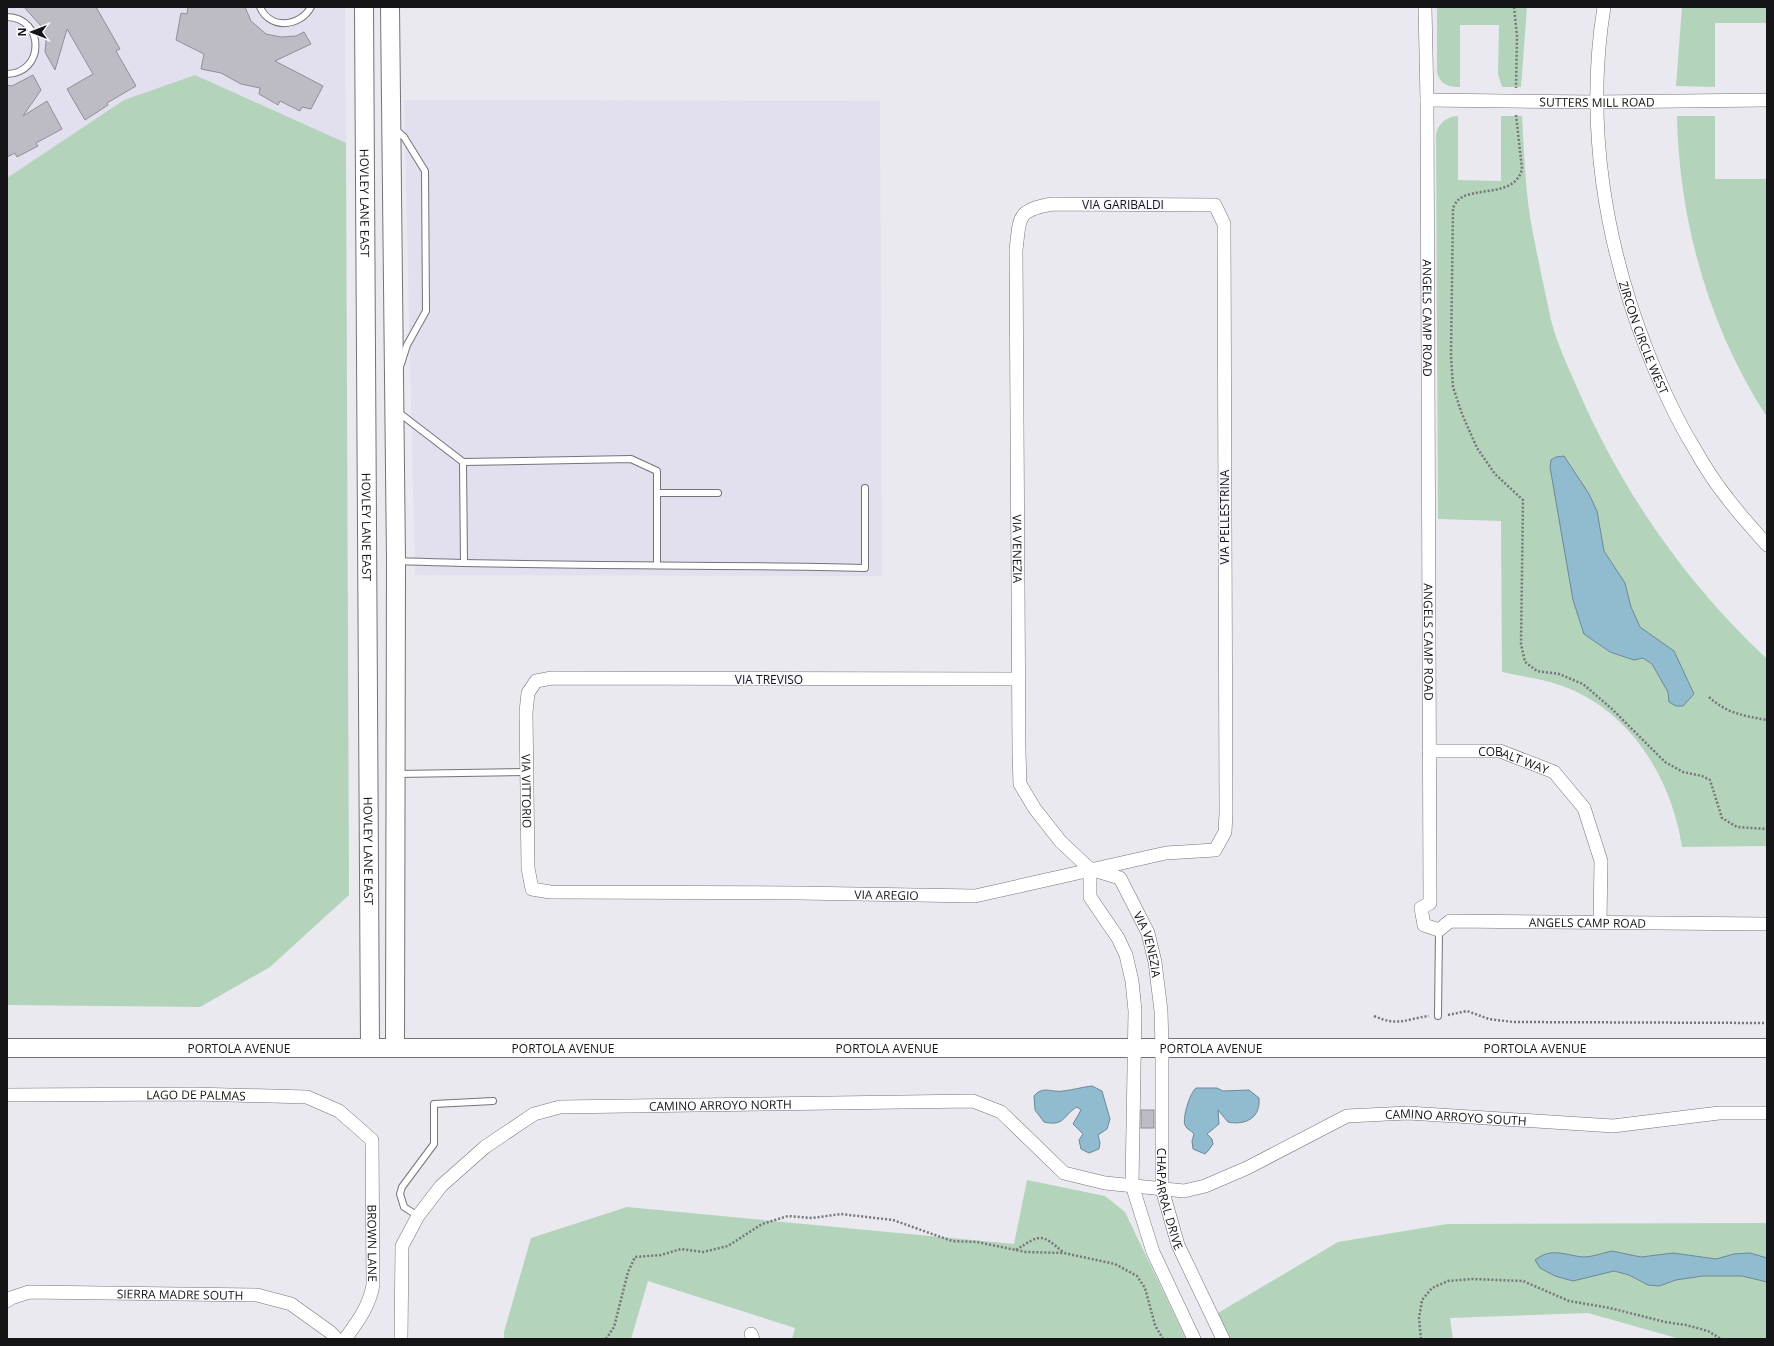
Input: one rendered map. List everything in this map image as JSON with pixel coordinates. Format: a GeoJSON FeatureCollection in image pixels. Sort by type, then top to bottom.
{"type":"FeatureCollection","features":[{"type":"Feature","properties":{"kind":"street","name":"HOVLEY LANE EAST"},"geometry":{"type":"LineString","coordinates":[[364,7],[370,1048]]}},
{"type":"Feature","properties":{"kind":"street"},"geometry":{"type":"LineString","coordinates":[[390,7],[390,126],[396,560],[395,1047]]}},
{"type":"Feature","properties":{"kind":"street","name":"ANGELS CAMP ROAD"},"geometry":{"type":"LineString","coordinates":[[1425,7],[1427,100],[1430,903],[1421,908],[1424,925],[1439,930],[1450,921],[1767,924]]}},
{"type":"Feature","properties":{"kind":"street","name":"ZIRCON CIRCLE WEST"},"geometry":{"type":"LineString","coordinates":[[1604,7],[1600,32],[1596,102],[1602,182],[1612,239],[1633,314],[1662,386],[1692,445],[1727,499],[1767,545]]}},
{"type":"Feature","properties":{"kind":"street","name":"SUTTERS MILL ROAD"},"geometry":{"type":"LineString","coordinates":[[1427,100],[1596,102],[1767,100]]}},
{"type":"Feature","properties":{"kind":"street","name":"VIA GARIBALDI"},"geometry":{"type":"LineString","coordinates":[[1032,208],[1053,204],[1215,205]]}},
{"type":"Feature","properties":{"kind":"street","name":"VIA PELLESTRINA"},"geometry":{"type":"LineString","coordinates":[[1215,205],[1224,224],[1225,832]]}},
{"type":"Feature","properties":{"kind":"street","name":"VIA VENEZIA"},"geometry":{"type":"LineString","coordinates":[[1032,208],[1020,220],[1016,250],[1018,679],[1020,784],[1035,809],[1061,842],[1090,869],[1120,878],[1148,933],[1156,969],[1161,1011],[1162,1048]]}},
{"type":"Feature","properties":{"kind":"street"},"geometry":{"type":"LineString","coordinates":[[367,429],[376,550],[384,558],[396,560]]}},
{"type":"Feature","properties":{"kind":"street","name":"VIA TREVISO"},"geometry":{"type":"LineString","coordinates":[[528,693],[536,680],[552,678],[1018,679]]}},
{"type":"Feature","properties":{"kind":"street","name":"VIA VITTORIO"},"geometry":{"type":"LineString","coordinates":[[528,693],[526,772],[528,868],[532,889]]}},
{"type":"Feature","properties":{"kind":"street","name":"COBALT WAY"},"geometry":{"type":"LineString","coordinates":[[1429,751],[1500,751],[1554,772],[1584,808],[1601,861],[1600,922]]}},
{"type":"Feature","properties":{"kind":"street","name":"VIA AREGIO"},"geometry":{"type":"LineString","coordinates":[[532,889],[550,892],[798,893],[974,896],[1166,853],[1215,850],[1225,832]]}},
{"type":"Feature","properties":{"kind":"street","name":"VIA VENEZIA"},"geometry":{"type":"LineString","coordinates":[[1090,869],[1090,898],[1118,938],[1126,955],[1132,981],[1134,1003],[1134,1048]]}},
{"type":"Feature","properties":{"kind":"street","name":"PORTOLA AVENUE"},"geometry":{"type":"LineString","coordinates":[[7,1048],[1767,1048]]}},
{"type":"Feature","properties":{"kind":"street"},"geometry":{"type":"LineString","coordinates":[[1134,1048],[1132,1185],[1152,1252],[1194,1339]]}},
{"type":"Feature","properties":{"kind":"street","name":"CHAPARRAL DRIVE"},"geometry":{"type":"LineString","coordinates":[[1162,1048],[1162,1189],[1178,1245],[1223,1339]]}},
{"type":"Feature","properties":{"kind":"street","name":"LAGO DE PALMAS"},"geometry":{"type":"LineString","coordinates":[[7,1095],[194,1094],[307,1097],[339,1111],[372,1140]]}},
{"type":"Feature","properties":{"kind":"street","name":"CAMINO ARROYO NORTH"},"geometry":{"type":"LineString","coordinates":[[402,1339],[402,1246],[418,1216],[441,1186],[484,1148],[534,1114],[560,1107],[973,1101],[1000,1112],[1064,1173],[1105,1183],[1162,1189]]}},
{"type":"Feature","properties":{"kind":"street","name":"CAMINO ARROYO SOUTH"},"geometry":{"type":"LineString","coordinates":[[1162,1189],[1184,1191],[1205,1186],[1248,1168],[1347,1116],[1408,1113],[1613,1126],[1719,1113],[1767,1113]]}},
{"type":"Feature","properties":{"kind":"street","name":"BROWN LANE"},"geometry":{"type":"LineString","coordinates":[[346,1339],[365,1312],[370,1300],[373,1285],[372,1140]]}},
{"type":"Feature","properties":{"kind":"street","name":"SIERRA MADRE SOUTH"},"geometry":{"type":"LineString","coordinates":[[9,1299],[29,1292],[257,1295],[291,1304],[330,1332],[337,1339]]}},
{"type":"Feature","properties":{"kind":"lane"},"geometry":{"type":"LineString","coordinates":[[260,7],[266,16],[282,24],[300,20],[307,14],[310,7]]}},
{"type":"Feature","properties":{"kind":"lane"},"geometry":{"type":"LineString","coordinates":[[7,17],[22,20],[29,27],[34,36],[36,45],[30,64],[22,70],[7,74]]}},
{"type":"Feature","properties":{"kind":"lane"},"geometry":{"type":"LineString","coordinates":[[390,126],[404,137],[425,170],[426,310],[407,345],[394,386]]}},
{"type":"Feature","properties":{"kind":"lane"},"geometry":{"type":"LineString","coordinates":[[394,408],[463,462],[631,459],[657,470],[656,565]]}},
{"type":"Feature","properties":{"kind":"lane"},"geometry":{"type":"LineString","coordinates":[[463,462],[464,563]]}},
{"type":"Feature","properties":{"kind":"lane"},"geometry":{"type":"LineString","coordinates":[[396,560],[464,563],[866,568],[866,488]]}},
{"type":"Feature","properties":{"kind":"lane"},"geometry":{"type":"LineString","coordinates":[[657,493],[718,493]]}},
{"type":"Feature","properties":{"kind":"lane"},"geometry":{"type":"LineString","coordinates":[[396,774],[526,772]]}},
{"type":"Feature","properties":{"kind":"lane"},"geometry":{"type":"LineString","coordinates":[[1438,1016],[1439,930]]}},
{"type":"Feature","properties":{"kind":"lane"},"geometry":{"type":"LineString","coordinates":[[418,1216],[404,1208],[400,1194],[402,1187],[434,1144],[434,1104],[493,1101]]}},
{"type":"Feature","properties":{"kind":"path"},"geometry":{"type":"LineString","coordinates":[[1522,169],[1520,176],[1512,183],[1498,189],[1467,196],[1457,200],[1453,208],[1451,356],[1453,387],[1462,414],[1477,448],[1495,474],[1523,500],[1521,644],[1525,662],[1537,671],[1560,674],[1583,684],[1612,709],[1665,762],[1683,772],[1702,776],[1710,780],[1722,818],[1738,827],[1767,829]]}},
{"type":"Feature","properties":{"kind":"path"},"geometry":{"type":"LineString","coordinates":[[1709,697],[1719,706],[1734,714],[1767,720]]}},
{"type":"Feature","properties":{"kind":"path"},"geometry":{"type":"LineString","coordinates":[[1374,1016],[1388,1022],[1408,1021],[1421,1017],[1438,1016],[1467,1010],[1489,1019],[1513,1022],[1767,1023]]}},
{"type":"Feature","properties":{"kind":"path"},"geometry":{"type":"LineString","coordinates":[[606,1339],[614,1327],[628,1272],[635,1257],[662,1255],[681,1249],[703,1252],[728,1246],[762,1224],[788,1216],[812,1218],[841,1214],[893,1220],[952,1240],[977,1242],[1016,1250],[1064,1253],[1115,1264],[1137,1276],[1146,1288],[1155,1325],[1162,1339]]}},
{"type":"Feature","properties":{"kind":"path"},"geometry":{"type":"LineString","coordinates":[[1016,1250],[1036,1238],[1047,1239],[1064,1253]]}},
{"type":"Feature","properties":{"kind":"path"},"geometry":{"type":"LineString","coordinates":[[1422,1339],[1419,1318],[1422,1300],[1432,1288],[1448,1281],[1472,1279],[1523,1281],[1569,1301],[1610,1308],[1665,1322],[1686,1325],[1708,1331],[1721,1339]]}},
{"type":"Feature","properties":{"kind":"shaded area"},"geometry":{"type":"Polygon","coordinates":[[[7,7],[345,7],[346,143],[195,75],[124,100],[7,178],[7,7]]]}},
{"type":"Feature","properties":{"kind":"shaded area"},"geometry":{"type":"Polygon","coordinates":[[[404,100],[880,101],[882,576],[415,575],[404,100]]]}},
{"type":"Feature","properties":{"kind":"green space"},"geometry":{"type":"Polygon","coordinates":[[[1437,7],[1527,7],[1521,87],[1502,87],[1498,74],[1499,25],[1460,25],[1460,87],[1449,86],[1440,80],[1437,72],[1437,7]]]}},
{"type":"Feature","properties":{"kind":"green space"},"geometry":{"type":"Polygon","coordinates":[[[1682,7],[1767,7],[1767,23],[1715,23],[1715,87],[1676,86],[1682,7]]]}},
{"type":"Feature","properties":{"kind":"green space"},"geometry":{"type":"Polygon","coordinates":[[[195,75],[346,143],[349,895],[270,967],[200,1007],[7,1005],[7,178],[124,100],[195,75]]]}},
{"type":"Feature","properties":{"kind":"green space"},"geometry":{"type":"Polygon","coordinates":[[[1458,116],[1458,180],[1501,181],[1501,116],[1522,116],[1527,192],[1537,256],[1556,338],[1579,392],[1596,429],[1616,466],[1636,501],[1659,535],[1684,568],[1737,630],[1767,659],[1767,846],[1682,847],[1677,822],[1669,798],[1658,774],[1645,752],[1630,732],[1611,714],[1591,700],[1568,688],[1543,680],[1502,672],[1501,521],[1438,519],[1436,135],[1443,121],[1458,116]]]}},
{"type":"Feature","properties":{"kind":"green space"},"geometry":{"type":"Polygon","coordinates":[[[1677,116],[1715,116],[1715,179],[1767,179],[1767,417],[1747,383],[1729,347],[1701,272],[1691,234],[1684,195],[1679,155],[1677,116]]]}},
{"type":"Feature","properties":{"kind":"green space"},"geometry":{"type":"Polygon","coordinates":[[[1027,1180],[1105,1196],[1125,1212],[1186,1339],[792,1339],[795,1328],[648,1281],[631,1339],[504,1339],[504,1332],[531,1238],[627,1207],[1014,1244],[1027,1180]]]}},
{"type":"Feature","properties":{"kind":"green space"},"geometry":{"type":"Polygon","coordinates":[[[1767,1223],[1767,1339],[1680,1339],[1588,1313],[1450,1318],[1453,1339],[1230,1339],[1218,1313],[1338,1242],[1447,1224],[1767,1223]]]}},
{"type":"Feature","properties":{"kind":"water"},"geometry":{"type":"Polygon","coordinates":[[[1564,456],[1589,494],[1597,511],[1604,551],[1625,583],[1631,607],[1640,627],[1674,651],[1694,694],[1683,706],[1676,706],[1669,702],[1668,692],[1652,664],[1643,658],[1634,660],[1610,652],[1584,634],[1573,600],[1550,467],[1551,460],[1556,457],[1564,456]]]}},
{"type":"Feature","properties":{"kind":"water"},"geometry":{"type":"Polygon","coordinates":[[[1092,1086],[1102,1091],[1110,1119],[1107,1129],[1098,1135],[1100,1143],[1099,1149],[1089,1153],[1081,1149],[1079,1140],[1083,1134],[1073,1124],[1081,1110],[1077,1107],[1060,1122],[1044,1122],[1035,1110],[1034,1096],[1044,1090],[1063,1091],[1092,1086]]]}},
{"type":"Feature","properties":{"kind":"water"},"geometry":{"type":"Polygon","coordinates":[[[1196,1088],[1217,1088],[1223,1091],[1249,1090],[1259,1098],[1258,1110],[1255,1115],[1251,1119],[1241,1123],[1228,1122],[1218,1110],[1219,1124],[1207,1134],[1212,1139],[1213,1144],[1205,1154],[1193,1149],[1192,1141],[1194,1134],[1187,1128],[1184,1122],[1189,1100],[1196,1088]]]}},
{"type":"Feature","properties":{"kind":"water"},"geometry":{"type":"Polygon","coordinates":[[[1612,1251],[1641,1257],[1673,1253],[1716,1259],[1734,1254],[1750,1253],[1767,1258],[1767,1282],[1742,1276],[1703,1276],[1676,1280],[1659,1286],[1648,1285],[1629,1275],[1614,1271],[1573,1281],[1555,1276],[1540,1268],[1535,1260],[1541,1256],[1553,1253],[1583,1257],[1594,1256],[1612,1251]]]}},
{"type":"Feature","properties":{"kind":"building"},"geometry":{"type":"Polygon","coordinates":[[[24,7],[96,7],[120,49],[116,51],[136,86],[107,103],[108,105],[85,120],[67,89],[93,74],[67,29],[55,70],[45,52],[46,41],[41,26],[24,7]]]}},
{"type":"Feature","properties":{"kind":"building"},"geometry":{"type":"Polygon","coordinates":[[[188,7],[245,7],[251,21],[266,34],[281,37],[296,36],[304,32],[311,44],[275,61],[323,86],[311,109],[302,107],[300,111],[280,101],[278,105],[259,94],[260,88],[241,84],[221,73],[201,69],[204,54],[176,40],[181,13],[187,14],[188,7]]]}},
{"type":"Feature","properties":{"kind":"building"},"geometry":{"type":"Polygon","coordinates":[[[33,75],[41,90],[23,116],[47,101],[62,129],[36,143],[38,146],[17,157],[15,153],[7,157],[7,85],[12,86],[33,75]]]}},
{"type":"Feature","properties":{"kind":"building"},"geometry":{"type":"Polygon","coordinates":[[[1141,1110],[1154,1110],[1154,1128],[1141,1128],[1141,1110]]]}}]}
